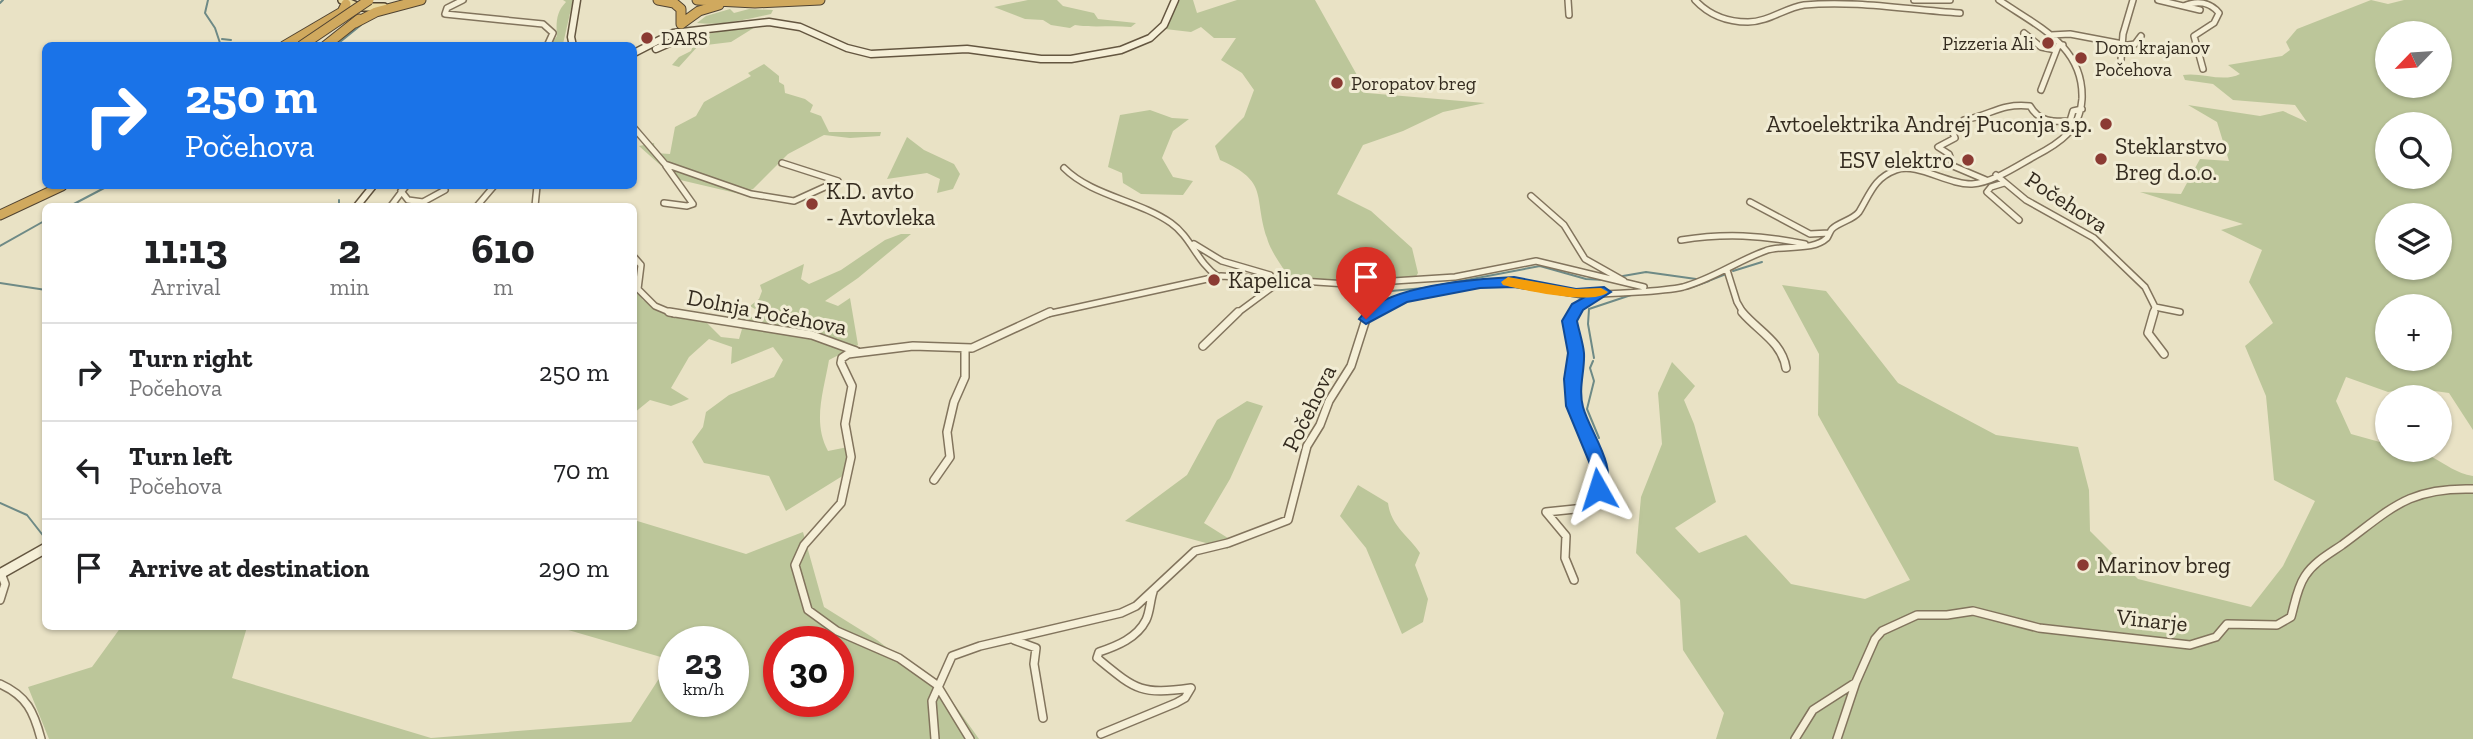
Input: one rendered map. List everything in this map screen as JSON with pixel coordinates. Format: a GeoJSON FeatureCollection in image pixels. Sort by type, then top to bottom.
{"type":"FeatureCollection","features":[{"type":"Feature","properties":{"kind":"highway"},"geometry":{"type":"LineString","coordinates":[[307,42],[369,0]]}},
{"type":"Feature","properties":{"kind":"highway"},"geometry":{"type":"LineString","coordinates":[[316,42],[376,0]]}},
{"type":"Feature","properties":{"kind":"highway"},"geometry":{"type":"LineString","coordinates":[[355,23],[376,12],[421,0]]}},
{"type":"Feature","properties":{"kind":"highway"},"geometry":{"type":"LineString","coordinates":[[658,0],[675,3],[682,8],[684,13],[681,24]]}},
{"type":"Feature","properties":{"kind":"highway"},"geometry":{"type":"LineString","coordinates":[[697,0],[755,3]]}},
{"type":"Feature","properties":{"kind":"highway"},"geometry":{"type":"LineString","coordinates":[[681,24],[706,8],[820,0]]}},
{"type":"Feature","properties":{"kind":"highway"},"geometry":{"type":"LineString","coordinates":[[292,42],[342,12],[344,2]]}},
{"type":"Feature","properties":{"kind":"highway"},"geometry":{"type":"LineString","coordinates":[[330,42],[369,12],[383,7]]}},
{"type":"Feature","properties":{"kind":"highway"},"geometry":{"type":"LineString","coordinates":[[0,209],[44,189]]}},
{"type":"Feature","properties":{"kind":"highway"},"geometry":{"type":"LineString","coordinates":[[0,215],[56,189]]}},
{"type":"Feature","properties":{"kind":"main road"},"geometry":{"type":"LineString","coordinates":[[344,2],[359,8],[383,7],[413,0]]}},
{"type":"Feature","properties":{"kind":"street"},"geometry":{"type":"LineString","coordinates":[[463,0],[446,9],[445,14],[543,24],[550,28],[552,33],[549,42]]}},
{"type":"Feature","properties":{"kind":"street"},"geometry":{"type":"LineString","coordinates":[[572,42],[577,0]]}},
{"type":"Feature","properties":{"kind":"street"},"geometry":{"type":"LineString","coordinates":[[637,51],[673,33],[760,22],[790,24],[847,48],[881,55],[967,49],[1041,59],[1071,59],[1121,50],[1150,38],[1164,25],[1175,0]]}},
{"type":"Feature","properties":{"kind":"street"},"geometry":{"type":"LineString","coordinates":[[1568,0],[1569,15]]}},
{"type":"Feature","properties":{"kind":"street"},"geometry":{"type":"LineString","coordinates":[[1695,0],[1714,15],[1748,22],[1768,20],[1789,8],[1802,5],[1886,7],[1960,13]]}},
{"type":"Feature","properties":{"kind":"street"},"geometry":{"type":"LineString","coordinates":[[1886,7],[1892,0]]}},
{"type":"Feature","properties":{"kind":"street"},"geometry":{"type":"LineString","coordinates":[[1914,0],[1950,0]]}},
{"type":"Feature","properties":{"kind":"street"},"geometry":{"type":"LineString","coordinates":[[1574,580],[1565,558],[1566,536],[1546,512],[1553,508],[1578,510],[1600,502],[1596,482],[1598,464],[1574,406],[1572,379],[1576,353],[1569,321],[1578,307],[1604,292],[1682,287],[1727,271],[1767,250],[1810,245],[1826,239],[1836,225],[1858,213],[1877,180],[1897,169],[1920,170],[1960,184],[1976,184],[2000,179],[2062,139],[2075,126],[2082,109],[2082,80],[2079,68],[2063,45],[1999,0]]}},
{"type":"Feature","properties":{"kind":"street"},"geometry":{"type":"LineString","coordinates":[[2121,60],[2133,0]]}},
{"type":"Feature","properties":{"kind":"street"},"geometry":{"type":"LineString","coordinates":[[2158,0],[2200,10]]}},
{"type":"Feature","properties":{"kind":"street"},"geometry":{"type":"LineString","coordinates":[[2184,6],[2190,2],[2202,2],[2219,12],[2214,23],[2193,39],[2203,69]]}},
{"type":"Feature","properties":{"kind":"street"},"geometry":{"type":"LineString","coordinates":[[646,51],[663,43],[681,24]]}},
{"type":"Feature","properties":{"kind":"street"},"geometry":{"type":"LineString","coordinates":[[637,52],[717,28]]}},
{"type":"Feature","properties":{"kind":"street"},"geometry":{"type":"LineString","coordinates":[[673,33],[688,35]]}},
{"type":"Feature","properties":{"kind":"street"},"geometry":{"type":"LineString","coordinates":[[2025,33],[2041,47],[2056,50]]}},
{"type":"Feature","properties":{"kind":"street"},"geometry":{"type":"LineString","coordinates":[[2051,35],[2070,34],[2122,45],[2135,44],[2141,36]]}},
{"type":"Feature","properties":{"kind":"street"},"geometry":{"type":"LineString","coordinates":[[2040,90],[2047,80],[2056,50],[2063,45]]}},
{"type":"Feature","properties":{"kind":"street"},"geometry":{"type":"LineString","coordinates":[[1964,120],[2018,103],[2031,106],[2036,116],[2053,122],[2070,121],[2073,111],[2082,109]]}},
{"type":"Feature","properties":{"kind":"street"},"geometry":{"type":"LineString","coordinates":[[637,131],[665,164],[693,204],[687,206],[664,203]]}},
{"type":"Feature","properties":{"kind":"street"},"geometry":{"type":"LineString","coordinates":[[1953,134],[1955,138],[1939,144],[1938,147],[1949,154],[1952,166],[1986,180]]}},
{"type":"Feature","properties":{"kind":"street"},"geometry":{"type":"LineString","coordinates":[[665,164],[751,194],[787,201],[794,201],[838,181],[782,163]]}},
{"type":"Feature","properties":{"kind":"street"},"geometry":{"type":"LineString","coordinates":[[1064,168],[1070,174],[1118,199],[1167,219],[1194,244],[1222,261],[1282,280]]}},
{"type":"Feature","properties":{"kind":"street","name":"Počehova"},"geometry":{"type":"LineString","coordinates":[[2019,220],[1987,192],[2000,179],[2047,213],[2094,238],[2145,287],[2155,307]]}},
{"type":"Feature","properties":{"kind":"street"},"geometry":{"type":"LineString","coordinates":[[359,203],[371,189]]}},
{"type":"Feature","properties":{"kind":"street"},"geometry":{"type":"LineString","coordinates":[[405,189],[408,200],[419,202],[445,190]]}},
{"type":"Feature","properties":{"kind":"street"},"geometry":{"type":"LineString","coordinates":[[480,203],[491,189]]}},
{"type":"Feature","properties":{"kind":"street"},"geometry":{"type":"LineString","coordinates":[[1531,196],[1564,225],[1585,259],[1626,282]]}},
{"type":"Feature","properties":{"kind":"street"},"geometry":{"type":"LineString","coordinates":[[1750,202],[1810,233],[1829,233]]}},
{"type":"Feature","properties":{"kind":"street"},"geometry":{"type":"LineString","coordinates":[[1681,240],[1718,234],[1761,236],[1810,245]]}},
{"type":"Feature","properties":{"kind":"street"},"geometry":{"type":"LineString","coordinates":[[1194,244],[1199,262],[1217,276]]}},
{"type":"Feature","properties":{"kind":"street","name":"Dolnja Počehova"},"geometry":{"type":"LineString","coordinates":[[637,260],[641,265],[638,289],[644,299],[666,311],[684,318],[723,321],[820,337],[856,351]]}},
{"type":"Feature","properties":{"kind":"street"},"geometry":{"type":"LineString","coordinates":[[856,351],[937,345],[965,349],[995,339],[1051,312],[1157,292],[1217,276],[1347,284],[1443,278],[1536,261],[1653,289]]}},
{"type":"Feature","properties":{"kind":"street"},"geometry":{"type":"LineString","coordinates":[[1727,271],[1738,304],[1756,328],[1780,348],[1786,368]]}},
{"type":"Feature","properties":{"kind":"street"},"geometry":{"type":"LineString","coordinates":[[1203,346],[1212,333],[1282,280]]}},
{"type":"Feature","properties":{"kind":"street","name":"Počehova"},"geometry":{"type":"LineString","coordinates":[[937,685],[952,656],[957,653],[1121,613],[1136,606],[1195,551],[1228,543],[1288,520],[1307,446],[1320,425],[1329,401],[1351,366],[1366,319],[1375,311],[1403,298],[1504,282],[1576,293],[1604,292]]}},
{"type":"Feature","properties":{"kind":"street"},"geometry":{"type":"LineString","coordinates":[[2164,354],[2148,333],[2155,307],[2180,312]]}},
{"type":"Feature","properties":{"kind":"street"},"geometry":{"type":"LineString","coordinates":[[933,480],[950,457],[947,432],[954,402],[965,377],[965,349]]}},
{"type":"Feature","properties":{"kind":"street","name":"Dolnja Počehova"},"geometry":{"type":"LineString","coordinates":[[856,351],[842,358],[841,363],[852,386],[845,424],[851,457],[841,503],[804,545],[795,565],[808,610],[837,631],[899,658],[937,685]]}},
{"type":"Feature","properties":{"kind":"street","name":"Vinarje"},"geometry":{"type":"LineString","coordinates":[[1837,739],[1856,682],[1875,639],[1891,626],[1917,615],[1947,615],[1973,611],[2039,628],[2190,645],[2216,637],[2227,624],[2277,625],[2291,617],[2303,579],[2316,561],[2406,496],[2431,491],[2473,489]]}},
{"type":"Feature","properties":{"kind":"street"},"geometry":{"type":"LineString","coordinates":[[0,600],[5,584],[1,573],[42,550]]}},
{"type":"Feature","properties":{"kind":"street"},"geometry":{"type":"LineString","coordinates":[[1101,734],[1176,704],[1185,698],[1191,688],[1152,694],[1136,690],[1097,658],[1099,652],[1118,647],[1130,639],[1147,619],[1151,596],[1158,584]]}},
{"type":"Feature","properties":{"kind":"street"},"geometry":{"type":"LineString","coordinates":[[1014,640],[1036,648],[1035,672],[1043,718]]}},
{"type":"Feature","properties":{"kind":"street"},"geometry":{"type":"LineString","coordinates":[[1795,739],[1804,720],[1819,704],[1843,695],[1856,682]]}},
{"type":"Feature","properties":{"kind":"street"},"geometry":{"type":"LineString","coordinates":[[0,684],[15,690],[32,706],[41,739]]}},
{"type":"Feature","properties":{"kind":"street"},"geometry":{"type":"LineString","coordinates":[[935,739],[932,701],[937,685]]}},
{"type":"Feature","properties":{"kind":"street"},"geometry":{"type":"LineString","coordinates":[[937,685],[970,739]]}},
{"type":"Feature","properties":{"kind":"green space"},"geometry":{"type":"Polygon","coordinates":[[[563,0],[573,0],[563,42],[552,42],[557,36],[557,18],[566,2],[563,0]]]}},
{"type":"Feature","properties":{"kind":"green space"},"geometry":{"type":"Polygon","coordinates":[[[1028,0],[1057,0],[1063,6],[1094,13],[1098,19],[1136,23],[1131,27],[1075,25],[1070,28],[1051,25],[1043,20],[1025,19],[994,7],[1028,0]]]}},
{"type":"Feature","properties":{"kind":"green space"},"geometry":{"type":"Polygon","coordinates":[[[1179,0],[1193,0],[1197,13],[1237,0],[1315,0],[1367,93],[1485,103],[1443,112],[1403,131],[1363,145],[1337,194],[1371,211],[1412,248],[1418,273],[1414,280],[1291,281],[1269,244],[1253,183],[1236,168],[1220,160],[1215,146],[1244,117],[1254,90],[1242,73],[1221,60],[1236,38],[1214,38],[1201,27],[1191,32],[1165,29],[1179,0]]]}},
{"type":"Feature","properties":{"kind":"green space"},"geometry":{"type":"Polygon","coordinates":[[[2371,0],[2388,4],[2404,0],[2473,0],[2473,430],[2452,398],[2452,385],[2375,385],[2375,387],[2346,377],[2336,401],[2351,434],[2375,441],[2375,462],[2441,462],[2473,476],[2473,739],[1716,739],[1724,713],[1683,650],[1680,600],[1636,553],[1641,497],[1662,444],[1658,393],[1672,362],[1695,386],[1684,400],[1694,424],[1716,502],[1675,528],[1699,553],[1746,535],[1791,584],[1865,599],[1910,580],[1818,415],[1819,354],[1782,285],[1826,291],[1898,383],[1996,435],[2078,447],[2089,490],[2090,531],[2138,579],[2251,607],[2283,566],[2315,501],[2274,480],[2266,396],[2245,346],[2273,323],[2249,282],[2262,250],[2221,230],[2243,224],[2140,192],[2181,194],[2200,159],[2229,161],[2217,122],[2188,105],[2260,116],[2283,111],[2307,122],[2295,105],[2233,100],[2213,84],[2185,80],[2183,75],[2233,77],[2240,74],[2228,65],[2282,56],[2290,50],[2286,42],[2297,29],[2371,0]]]}},
{"type":"Feature","properties":{"kind":"green space"},"geometry":{"type":"Polygon","coordinates":[[[730,9],[734,13],[749,9],[773,10],[771,14],[734,22],[697,23],[706,16],[730,9]]]}},
{"type":"Feature","properties":{"kind":"green space"},"geometry":{"type":"Polygon","coordinates":[[[760,24],[731,42],[698,46],[679,67],[672,65],[679,57],[691,51],[697,36],[760,24]]]}},
{"type":"Feature","properties":{"kind":"green space"},"geometry":{"type":"Polygon","coordinates":[[[764,64],[779,76],[785,93],[805,99],[813,105],[810,112],[821,116],[829,132],[881,132],[880,136],[850,138],[824,135],[788,154],[753,189],[740,194],[676,179],[639,146],[654,143],[655,153],[670,154],[675,127],[696,116],[704,102],[751,76],[748,73],[764,64]]]}},
{"type":"Feature","properties":{"kind":"green space"},"geometry":{"type":"Polygon","coordinates":[[[1150,110],[1172,118],[1189,119],[1173,131],[1162,158],[1173,177],[1193,181],[1183,195],[1141,194],[1123,183],[1122,173],[1108,167],[1120,115],[1150,110]]]}},
{"type":"Feature","properties":{"kind":"green space"},"geometry":{"type":"Polygon","coordinates":[[[907,137],[924,150],[954,164],[960,174],[953,189],[937,193],[940,179],[927,173],[887,179],[907,137]]]}},
{"type":"Feature","properties":{"kind":"green space"},"geometry":{"type":"Polygon","coordinates":[[[901,234],[911,234],[858,278],[825,301],[838,306],[850,298],[858,345],[829,360],[821,406],[821,429],[828,451],[848,447],[844,475],[786,511],[769,476],[704,463],[692,442],[703,427],[706,412],[729,395],[774,377],[783,360],[773,347],[731,364],[732,347],[709,339],[689,357],[671,388],[689,399],[671,406],[650,400],[637,411],[637,291],[643,300],[683,319],[706,322],[721,337],[739,339],[742,329],[723,318],[763,314],[750,306],[759,299],[762,291],[760,285],[804,264],[801,279],[809,284],[841,270],[885,240],[901,234]]]}},
{"type":"Feature","properties":{"kind":"green space"},"geometry":{"type":"Polygon","coordinates":[[[637,262],[640,266],[637,284],[637,262]]]}},
{"type":"Feature","properties":{"kind":"green space"},"geometry":{"type":"Polygon","coordinates":[[[1247,401],[1263,406],[1230,479],[1204,523],[1231,540],[1228,549],[1125,521],[1187,475],[1217,420],[1247,401]]]}},
{"type":"Feature","properties":{"kind":"green space"},"geometry":{"type":"Polygon","coordinates":[[[1358,485],[1388,503],[1392,518],[1420,553],[1415,565],[1428,599],[1423,622],[1402,634],[1366,548],[1340,516],[1358,485]]]}},
{"type":"Feature","properties":{"kind":"green space"},"geometry":{"type":"Polygon","coordinates":[[[637,521],[746,554],[803,532],[824,607],[877,640],[947,694],[979,739],[49,739],[28,687],[92,667],[119,630],[246,630],[232,678],[431,738],[631,722],[658,680],[658,717],[749,717],[749,626],[658,626],[658,656],[568,630],[637,630],[637,521]]]}},
{"type":"Feature","properties":{"kind":"waterway"},"geometry":{"type":"LineString","coordinates":[[0,3],[3,0]]}},
{"type":"Feature","properties":{"kind":"waterway"},"geometry":{"type":"LineString","coordinates":[[208,0],[205,13],[215,28],[220,42]]}},
{"type":"Feature","properties":{"kind":"waterway"},"geometry":{"type":"LineString","coordinates":[[340,42],[361,25]]}},
{"type":"Feature","properties":{"kind":"waterway"},"geometry":{"type":"LineString","coordinates":[[222,39],[231,40]]}},
{"type":"Feature","properties":{"kind":"waterway"},"geometry":{"type":"LineString","coordinates":[[76,203],[102,189]]}},
{"type":"Feature","properties":{"kind":"waterway"},"geometry":{"type":"LineString","coordinates":[[0,246],[42,222]]}},
{"type":"Feature","properties":{"kind":"waterway"},"geometry":{"type":"LineString","coordinates":[[1733,271],[1762,262]]}},
{"type":"Feature","properties":{"kind":"waterway"},"geometry":{"type":"LineString","coordinates":[[1380,292],[1424,288],[1540,266],[1586,279],[1605,280]]}},
{"type":"Feature","properties":{"kind":"waterway"},"geometry":{"type":"LineString","coordinates":[[1623,276],[1646,272],[1696,279]]}},
{"type":"Feature","properties":{"kind":"waterway"},"geometry":{"type":"LineString","coordinates":[[1708,281],[1726,274]]}},
{"type":"Feature","properties":{"kind":"waterway"},"geometry":{"type":"LineString","coordinates":[[1692,287],[1709,281]]}},
{"type":"Feature","properties":{"kind":"waterway"},"geometry":{"type":"LineString","coordinates":[[0,283],[42,289]]}},
{"type":"Feature","properties":{"kind":"waterway"},"geometry":{"type":"LineString","coordinates":[[1594,358],[1588,324],[1589,309],[1631,295]]}},
{"type":"Feature","properties":{"kind":"waterway"},"geometry":{"type":"LineString","coordinates":[[1593,361],[1590,368],[1594,381],[1587,409],[1599,438]]}},
{"type":"Feature","properties":{"kind":"waterway"},"geometry":{"type":"LineString","coordinates":[[0,503],[27,515],[42,534]]}},
{"type":"Feature","properties":{"kind":"slow traffic"},"geometry":{"type":"LineString","coordinates":[[1508,282],[1576,293],[1601,292]]}},
{"type":"Feature","properties":{"kind":"place","name":"DARS"},"geometry":{"type":"Point","coordinates":[647,38]}},
{"type":"Feature","properties":{"kind":"place","name":"Pizzeria Ali"},"geometry":{"type":"Point","coordinates":[2048,43]}},
{"type":"Feature","properties":{"kind":"place","name":"Dom krajanov Počehova"},"geometry":{"type":"Point","coordinates":[2081,58]}},
{"type":"Feature","properties":{"kind":"place","name":"Poropatov breg"},"geometry":{"type":"Point","coordinates":[1337,83]}},
{"type":"Feature","properties":{"kind":"place","name":"Avtoelektrika Andrej Puconja s.p."},"geometry":{"type":"Point","coordinates":[2106,124]}},
{"type":"Feature","properties":{"kind":"place","name":"Steklarstvo Breg d.o.o."},"geometry":{"type":"Point","coordinates":[2101,159]}},
{"type":"Feature","properties":{"kind":"place","name":"ESV elektro"},"geometry":{"type":"Point","coordinates":[1968,160]}},
{"type":"Feature","properties":{"kind":"place","name":"K.D. avto - Avtovleka"},"geometry":{"type":"Point","coordinates":[812,204]}},
{"type":"Feature","properties":{"kind":"place","name":"Kapelica"},"geometry":{"type":"Point","coordinates":[1214,280]}},
{"type":"Feature","properties":{"kind":"place","name":"Marinov breg"},"geometry":{"type":"Point","coordinates":[2083,565]}},
{"type":"Feature","properties":{"kind":"route"},"geometry":{"type":"LineString","coordinates":[[1366,319],[1388,303],[1403,298],[1480,284],[1514,282],[1576,293],[1604,292],[1578,307],[1571,314],[1569,321],[1576,353],[1572,379],[1574,406],[1598,464],[1598,489]]}}]}
